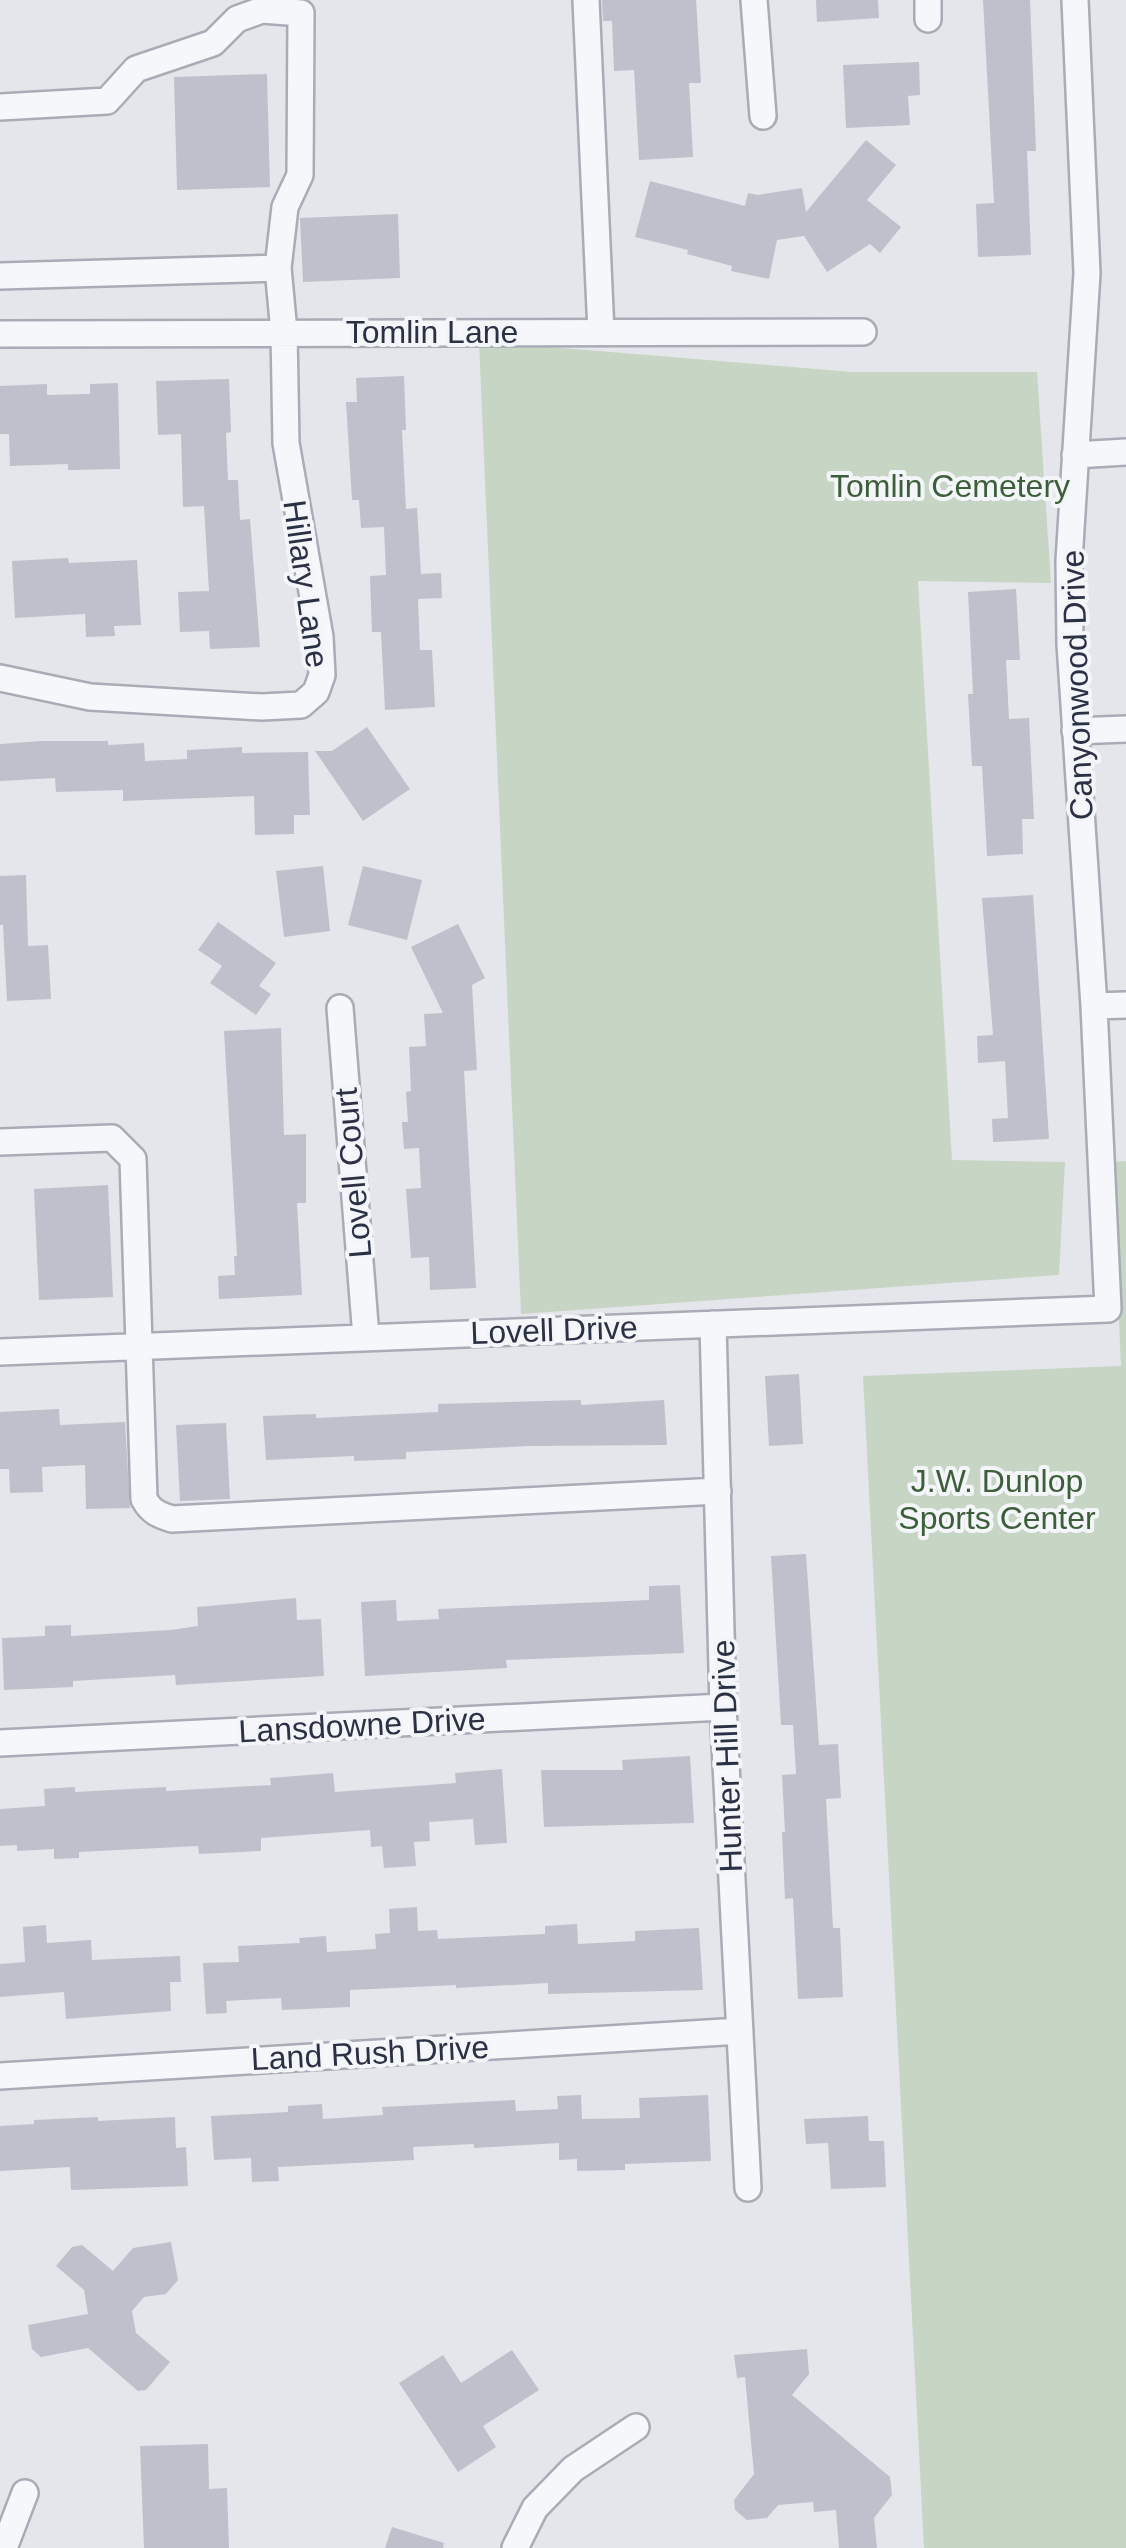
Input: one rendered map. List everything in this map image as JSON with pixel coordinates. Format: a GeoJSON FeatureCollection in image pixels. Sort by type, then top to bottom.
{"type":"FeatureCollection","features":[{"type":"Feature","properties":{"kind":"street"},"geometry":{"type":"LineString","coordinates":[[586,0],[601,332]]}},
{"type":"Feature","properties":{"kind":"street"},"geometry":{"type":"LineString","coordinates":[[754,0],[763,116]]}},
{"type":"Feature","properties":{"kind":"street","name":"Canyonwood Drive"},"geometry":{"type":"LineString","coordinates":[[1074,0],[1087,273],[1070,578],[1108,1310]]}},
{"type":"Feature","properties":{"kind":"street","name":"Hillary Lane"},"geometry":{"type":"LineString","coordinates":[[0,107],[107,101],[136,69],[213,43],[236,19],[262,10],[301,13],[300,175],[285,207],[278,268],[284,332],[286,443],[320,637],[322,675],[316,692],[301,705],[262,707],[90,697],[0,678]]}},
{"type":"Feature","properties":{"kind":"street"},"geometry":{"type":"LineString","coordinates":[[0,276],[278,268]]}},
{"type":"Feature","properties":{"kind":"street","name":"Tomlin Lane"},"geometry":{"type":"LineString","coordinates":[[0,334],[863,332]]}},
{"type":"Feature","properties":{"kind":"street"},"geometry":{"type":"LineString","coordinates":[[1075,455],[1126,452]]}},
{"type":"Feature","properties":{"kind":"street"},"geometry":{"type":"LineString","coordinates":[[1075,732],[1126,729]]}},
{"type":"Feature","properties":{"kind":"street"},"geometry":{"type":"LineString","coordinates":[[1094,1006],[1126,1005]]}},
{"type":"Feature","properties":{"kind":"street","name":"Lovell Court"},"geometry":{"type":"LineString","coordinates":[[340,1008],[366,1337]]}},
{"type":"Feature","properties":{"kind":"street"},"geometry":{"type":"LineString","coordinates":[[0,1142],[112,1138],[134,1159],[137,1347],[144,1499],[150,1510],[172,1520],[718,1491]]}},
{"type":"Feature","properties":{"kind":"street","name":"Lovell Drive"},"geometry":{"type":"LineString","coordinates":[[0,1352],[1108,1310]]}},
{"type":"Feature","properties":{"kind":"street","name":"Hunter Hill Drive"},"geometry":{"type":"LineString","coordinates":[[713,1324],[723,1707],[748,2188]]}},
{"type":"Feature","properties":{"kind":"street","name":"Lansdowne Drive"},"geometry":{"type":"LineString","coordinates":[[0,1743],[723,1707]]}},
{"type":"Feature","properties":{"kind":"street","name":"Land Rush Drive"},"geometry":{"type":"LineString","coordinates":[[0,2076],[740,2031]]}},
{"type":"Feature","properties":{"kind":"street"},"geometry":{"type":"LineString","coordinates":[[516,2548],[535,2508],[573,2469],[636,2427]]}},
{"type":"Feature","properties":{"kind":"street"},"geometry":{"type":"LineString","coordinates":[[4,2548],[25,2493]]}},
{"type":"Feature","properties":{"kind":"green space","name":"Tomlin Cemetery"},"geometry":{"type":"Polygon","coordinates":[[[479,341],[852,372],[1037,372],[1051,583],[918,581],[952,1160],[1065,1162],[1059,1275],[521,1314],[479,341]]]}},
{"type":"Feature","properties":{"kind":"green space","name":"J.W. Dunlop Sports Center"},"geometry":{"type":"Polygon","coordinates":[[[1126,1161],[1126,2548],[924,2548],[863,1376],[1121,1366],[1112,1162],[1126,1161]]]}},
{"type":"Feature","properties":{"kind":"building"},"geometry":{"type":"Polygon","coordinates":[[[602,0],[696,0],[701,83],[689,83],[693,157],[639,160],[634,70],[614,71],[612,21],[603,21],[602,0]]]}},
{"type":"Feature","properties":{"kind":"building"},"geometry":{"type":"Polygon","coordinates":[[[816,0],[878,0],[879,18],[817,22],[816,0]]]}},
{"type":"Feature","properties":{"kind":"building"},"geometry":{"type":"Polygon","coordinates":[[[983,0],[1030,0],[1036,151],[1027,151],[1031,255],[978,257],[976,204],[994,203],[983,0]]]}},
{"type":"Feature","properties":{"kind":"building"},"geometry":{"type":"Polygon","coordinates":[[[919,62],[920,95],[908,96],[910,125],[846,128],[843,65],[919,62]]]}},
{"type":"Feature","properties":{"kind":"building"},"geometry":{"type":"Polygon","coordinates":[[[267,74],[270,187],[177,190],[174,77],[267,74]]]}},
{"type":"Feature","properties":{"kind":"building"},"geometry":{"type":"Polygon","coordinates":[[[866,140],[896,165],[867,200],[901,227],[880,253],[870,244],[827,272],[804,236],[777,240],[769,279],[731,271],[732,266],[687,254],[688,250],[635,237],[650,181],[745,206],[748,193],[802,188],[806,212],[866,140]]]}},
{"type":"Feature","properties":{"kind":"building"},"geometry":{"type":"Polygon","coordinates":[[[398,214],[400,278],[303,282],[300,218],[398,214]]]}},
{"type":"Feature","properties":{"kind":"building"},"geometry":{"type":"Polygon","coordinates":[[[404,376],[406,509],[417,508],[421,574],[441,573],[442,598],[418,599],[420,650],[432,650],[435,707],[385,710],[381,632],[372,632],[370,576],[386,575],[384,527],[361,528],[359,500],[352,500],[346,402],[357,402],[356,378],[404,376]]]}},
{"type":"Feature","properties":{"kind":"building"},"geometry":{"type":"Polygon","coordinates":[[[229,379],[228,480],[238,480],[240,520],[250,519],[260,647],[210,649],[209,631],[180,632],[178,592],[209,591],[204,506],[183,507],[181,434],[158,435],[156,381],[229,379]]]}},
{"type":"Feature","properties":{"kind":"building"},"geometry":{"type":"Polygon","coordinates":[[[118,383],[120,469],[68,470],[68,464],[10,466],[9,434],[0,434],[0,386],[47,384],[47,395],[90,394],[90,384],[118,383]]]}},
{"type":"Feature","properties":{"kind":"building"},"geometry":{"type":"Polygon","coordinates":[[[68,558],[69,563],[137,560],[141,625],[114,626],[115,636],[86,637],[85,614],[15,618],[12,561],[68,558]]]}},
{"type":"Feature","properties":{"kind":"building"},"geometry":{"type":"Polygon","coordinates":[[[1016,589],[1020,660],[1006,660],[1009,719],[1029,718],[1034,819],[1022,819],[1023,854],[987,856],[982,766],[972,766],[968,592],[1016,589]]]}},
{"type":"Feature","properties":{"kind":"building"},"geometry":{"type":"Polygon","coordinates":[[[367,727],[410,789],[363,821],[315,751],[332,751],[367,727]]]}},
{"type":"Feature","properties":{"kind":"building"},"geometry":{"type":"Polygon","coordinates":[[[144,743],[145,761],[187,759],[187,750],[242,747],[242,753],[308,752],[310,815],[294,815],[294,834],[255,835],[254,796],[123,801],[123,790],[56,792],[55,778],[0,781],[0,744],[144,743]]]}},
{"type":"Feature","properties":{"kind":"building"},"geometry":{"type":"Polygon","coordinates":[[[323,866],[330,931],[284,937],[276,871],[323,866]]]}},
{"type":"Feature","properties":{"kind":"building"},"geometry":{"type":"Polygon","coordinates":[[[363,866],[422,880],[407,940],[348,925],[363,866]]]}},
{"type":"Feature","properties":{"kind":"building"},"geometry":{"type":"Polygon","coordinates":[[[26,875],[28,946],[48,945],[51,999],[7,1001],[0,876],[26,875]]]}},
{"type":"Feature","properties":{"kind":"building"},"geometry":{"type":"Polygon","coordinates":[[[1033,895],[1049,1139],[993,1142],[992,1119],[1008,1118],[1005,1061],[978,1063],[977,1036],[993,1035],[982,898],[1033,895]]]}},
{"type":"Feature","properties":{"kind":"building"},"geometry":{"type":"Polygon","coordinates":[[[218,922],[276,963],[259,986],[271,994],[256,1015],[210,983],[222,966],[198,950],[218,922]]]}},
{"type":"Feature","properties":{"kind":"building"},"geometry":{"type":"Polygon","coordinates":[[[458,924],[485,978],[472,985],[477,1070],[464,1071],[476,1288],[430,1290],[429,1257],[411,1258],[406,1189],[421,1188],[419,1148],[404,1149],[402,1122],[408,1122],[406,1092],[411,1091],[409,1047],[426,1046],[424,1014],[443,1013],[411,947],[458,924]]]}},
{"type":"Feature","properties":{"kind":"building"},"geometry":{"type":"Polygon","coordinates":[[[281,1028],[284,1135],[306,1134],[306,1203],[297,1203],[302,1295],[219,1299],[218,1276],[235,1275],[237,1256],[224,1031],[281,1028]]]}},
{"type":"Feature","properties":{"kind":"building"},"geometry":{"type":"Polygon","coordinates":[[[108,1185],[113,1297],[39,1300],[34,1189],[108,1185]]]}},
{"type":"Feature","properties":{"kind":"building"},"geometry":{"type":"Polygon","coordinates":[[[799,1374],[803,1444],[769,1446],[765,1376],[799,1374]]]}},
{"type":"Feature","properties":{"kind":"building"},"geometry":{"type":"Polygon","coordinates":[[[581,1400],[581,1405],[664,1400],[667,1445],[406,1452],[406,1459],[354,1461],[354,1456],[266,1460],[263,1416],[316,1414],[316,1418],[438,1412],[438,1404],[581,1400]]]}},
{"type":"Feature","properties":{"kind":"building"},"geometry":{"type":"Polygon","coordinates":[[[59,1409],[60,1425],[125,1422],[130,1508],[86,1509],[85,1465],[42,1467],[43,1492],[10,1493],[9,1469],[0,1469],[0,1412],[59,1409]]]}},
{"type":"Feature","properties":{"kind":"building"},"geometry":{"type":"Polygon","coordinates":[[[226,1423],[230,1499],[180,1501],[176,1425],[226,1423]]]}},
{"type":"Feature","properties":{"kind":"building"},"geometry":{"type":"Polygon","coordinates":[[[806,1554],[819,1745],[838,1744],[841,1798],[826,1799],[833,1928],[840,1928],[843,1997],[798,1999],[793,1898],[785,1899],[782,1832],[782,1775],[796,1774],[793,1725],[781,1725],[771,1556],[806,1554]]]}},
{"type":"Feature","properties":{"kind":"building"},"geometry":{"type":"Polygon","coordinates":[[[680,1585],[684,1653],[506,1660],[507,1668],[365,1676],[361,1602],[396,1600],[397,1621],[439,1619],[438,1609],[649,1600],[649,1586],[680,1585]]]}},
{"type":"Feature","properties":{"kind":"building"},"geometry":{"type":"Polygon","coordinates":[[[296,1598],[297,1620],[321,1619],[324,1676],[176,1685],[175,1675],[73,1681],[73,1687],[4,1690],[2,1638],[45,1636],[45,1626],[71,1625],[71,1636],[171,1630],[198,1626],[197,1607],[296,1598]]]}},
{"type":"Feature","properties":{"kind":"building"},"geometry":{"type":"Polygon","coordinates":[[[690,1756],[694,1823],[544,1827],[541,1770],[623,1770],[622,1760],[690,1756]]]}},
{"type":"Feature","properties":{"kind":"building"},"geometry":{"type":"Polygon","coordinates":[[[502,1769],[507,1843],[475,1845],[473,1819],[429,1822],[430,1841],[414,1842],[416,1866],[384,1868],[382,1846],[371,1847],[370,1830],[261,1838],[261,1851],[199,1854],[198,1846],[79,1852],[79,1858],[54,1859],[54,1849],[17,1851],[17,1845],[0,1846],[0,1809],[45,1806],[44,1789],[75,1787],[75,1792],[166,1787],[166,1791],[271,1785],[270,1778],[333,1773],[335,1792],[456,1783],[455,1773],[502,1769]]]}},
{"type":"Feature","properties":{"kind":"building"},"geometry":{"type":"Polygon","coordinates":[[[417,1907],[418,1931],[437,1930],[438,1939],[545,1934],[545,1926],[577,1924],[578,1944],[635,1941],[635,1931],[699,1928],[703,1990],[548,1994],[548,1983],[350,1990],[350,2007],[282,2010],[281,1998],[226,2001],[227,2013],[206,2014],[203,1963],[239,1962],[238,1946],[300,1943],[299,1938],[326,1936],[327,1952],[376,1949],[375,1934],[390,1933],[389,1909],[417,1907]]]}},
{"type":"Feature","properties":{"kind":"building"},"geometry":{"type":"Polygon","coordinates":[[[46,1925],[47,1943],[91,1940],[92,1960],[180,1956],[181,1982],[170,1982],[171,2011],[66,2019],[64,1992],[0,1997],[0,1964],[25,1962],[23,1927],[46,1925]]]}},
{"type":"Feature","properties":{"kind":"building"},"geometry":{"type":"Polygon","coordinates":[[[581,2095],[582,2119],[640,2118],[639,2098],[708,2095],[711,2161],[625,2164],[625,2170],[577,2171],[577,2159],[559,2160],[559,2143],[474,2148],[474,2144],[413,2147],[414,2160],[278,2167],[279,2181],[252,2182],[251,2158],[214,2160],[211,2116],[288,2112],[288,2106],[322,2104],[323,2119],[383,2115],[382,2107],[515,2100],[516,2111],[558,2109],[557,2096],[581,2095]]]}},
{"type":"Feature","properties":{"kind":"building"},"geometry":{"type":"Polygon","coordinates":[[[868,2116],[869,2141],[884,2141],[886,2187],[831,2189],[828,2143],[806,2144],[804,2119],[868,2116]]]}},
{"type":"Feature","properties":{"kind":"building"},"geometry":{"type":"Polygon","coordinates":[[[98,2117],[98,2121],[175,2117],[176,2148],[186,2147],[188,2186],[71,2190],[70,2167],[0,2171],[0,2126],[98,2117]]]}},
{"type":"Feature","properties":{"kind":"building"},"geometry":{"type":"Polygon","coordinates":[[[171,2242],[178,2280],[166,2294],[144,2297],[132,2311],[136,2333],[170,2362],[146,2390],[138,2391],[88,2348],[41,2357],[32,2349],[28,2325],[88,2314],[84,2290],[56,2266],[72,2247],[82,2245],[113,2271],[133,2248],[171,2242]]]}},
{"type":"Feature","properties":{"kind":"building"},"geometry":{"type":"Polygon","coordinates":[[[807,2349],[809,2374],[792,2395],[890,2477],[892,2495],[874,2518],[877,2548],[839,2548],[836,2510],[814,2512],[813,2502],[778,2505],[767,2518],[747,2520],[735,2510],[734,2500],[754,2474],[745,2377],[737,2378],[734,2355],[807,2349]]]}},
{"type":"Feature","properties":{"kind":"building"},"geometry":{"type":"Polygon","coordinates":[[[512,2350],[539,2390],[483,2426],[496,2447],[458,2472],[399,2383],[443,2355],[461,2383],[512,2350]]]}},
{"type":"Feature","properties":{"kind":"building"},"geometry":{"type":"Polygon","coordinates":[[[208,2444],[209,2489],[227,2488],[229,2548],[144,2548],[140,2446],[208,2444]]]}},
{"type":"Feature","properties":{"kind":"building"},"geometry":{"type":"Polygon","coordinates":[[[392,2527],[444,2543],[443,2548],[385,2548],[392,2527]]]}}]}
